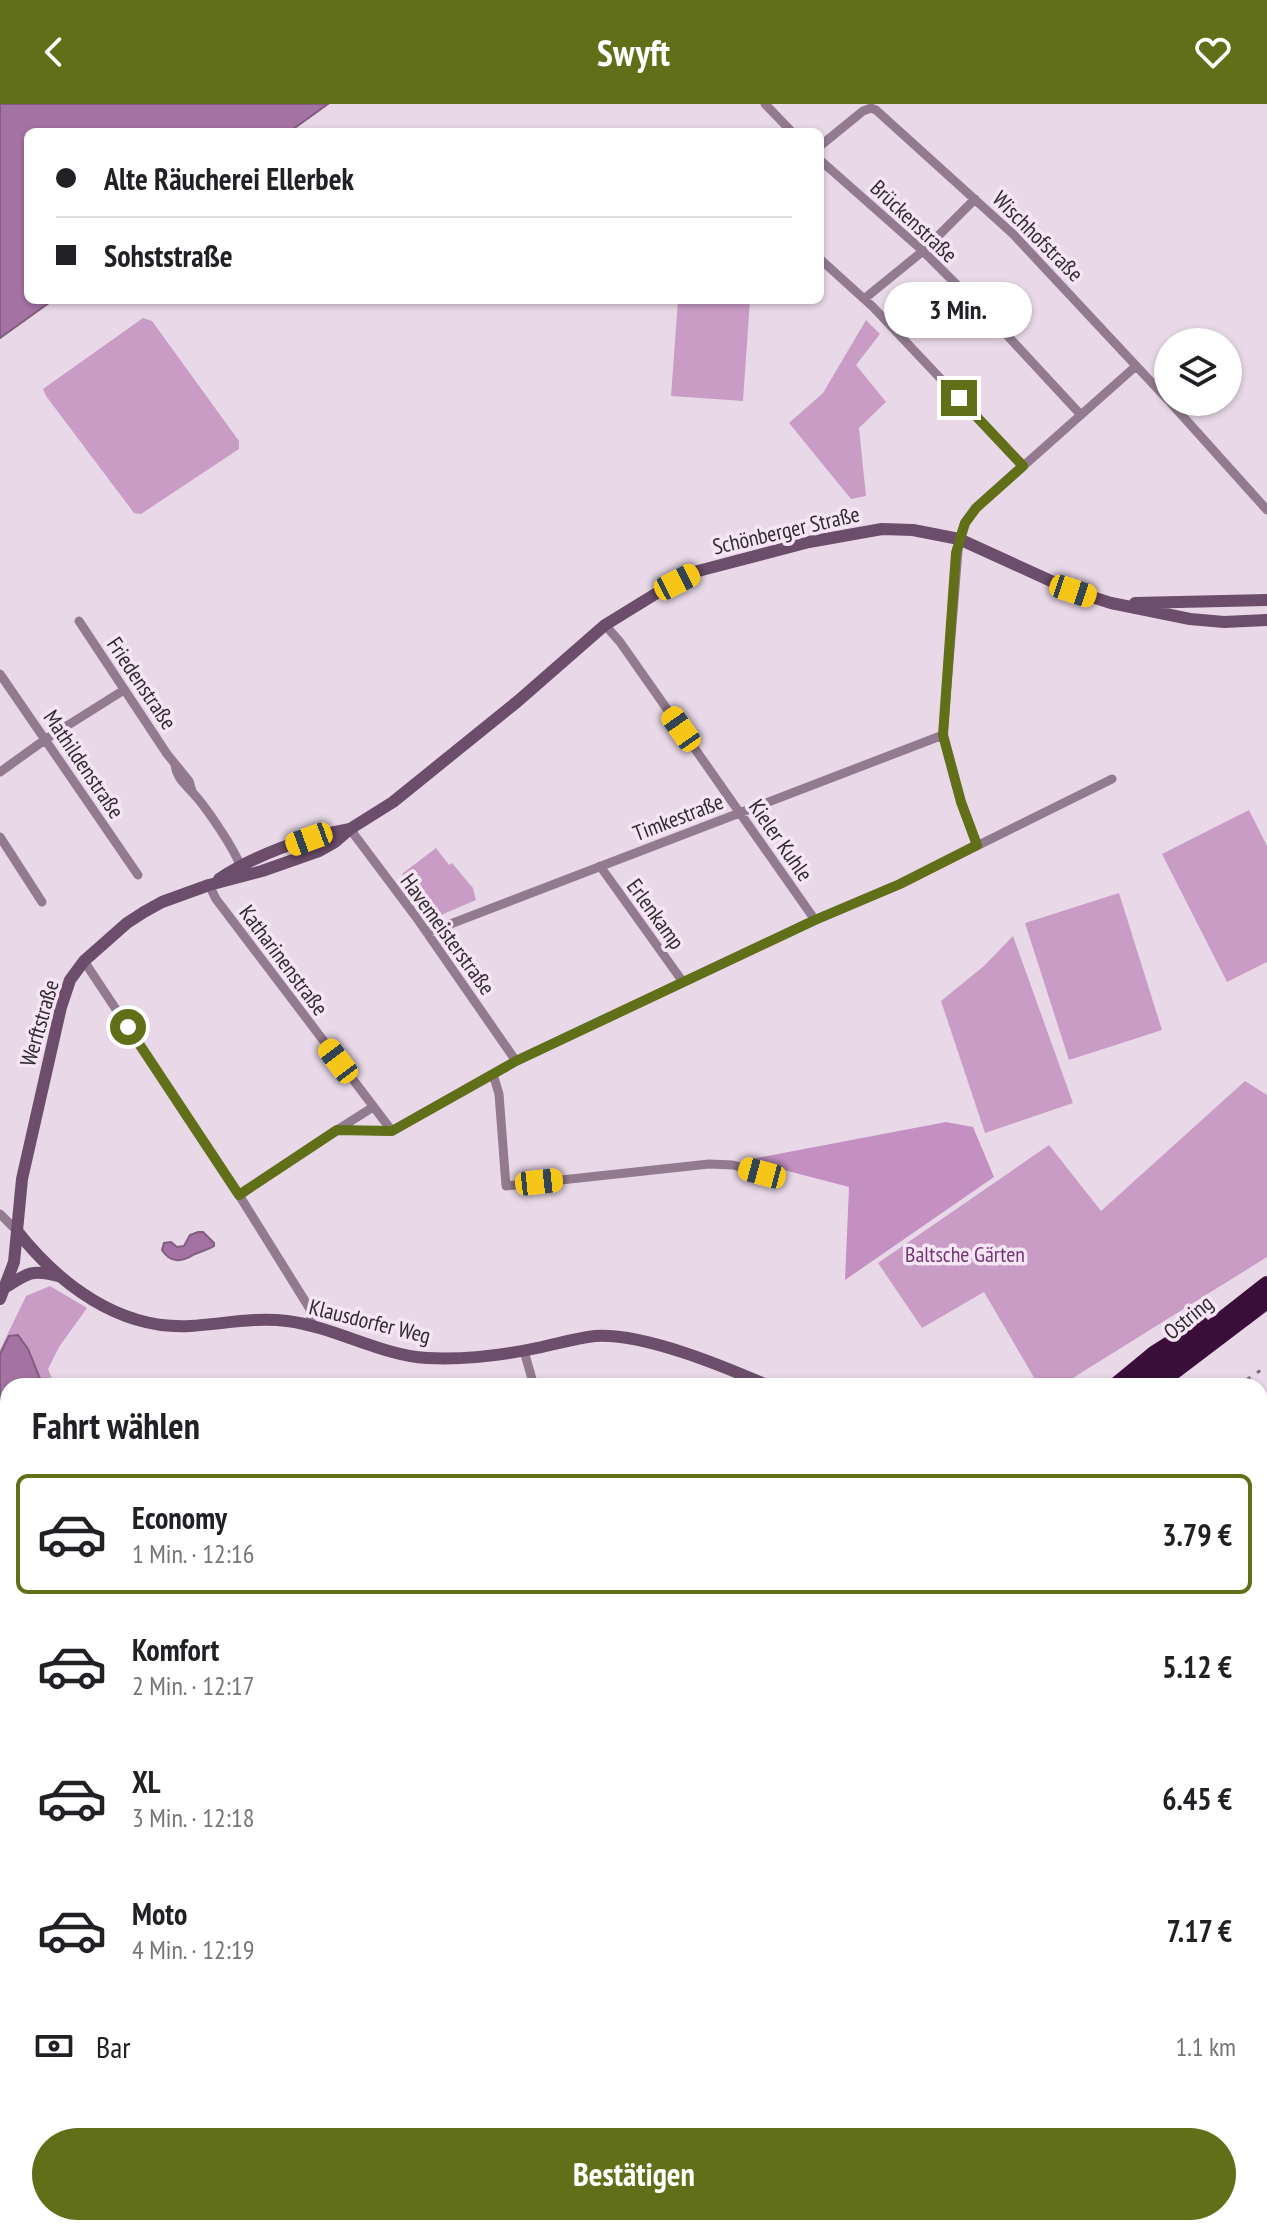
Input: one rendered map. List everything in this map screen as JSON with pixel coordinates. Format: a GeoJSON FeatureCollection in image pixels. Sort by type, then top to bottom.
{"type":"FeatureCollection","features":[{"type":"Feature","properties":{"kind":"highway","name":"Ostring"},"geometry":{"type":"LineString","coordinates":[[1164,1378],[1267,1284]]}},
{"type":"Feature","properties":{"kind":"highway","name":"Ostring"},"geometry":{"type":"LineString","coordinates":[[1148,1378],[1233,1318],[1267,1301]]}},
{"type":"Feature","properties":{"kind":"highway"},"geometry":{"type":"LineString","coordinates":[[1125,1378],[1186,1333],[1233,1318]]}},
{"type":"Feature","properties":{"kind":"highway"},"geometry":{"type":"LineString","coordinates":[[1182,1378],[1213,1349],[1233,1318]]}},
{"type":"Feature","properties":{"kind":"main road","name":"Schönberger Straße"},"geometry":{"type":"LineString","coordinates":[[84,961],[127,923],[162,902],[262,871],[319,851],[335,842],[414,785],[605,625],[698,571],[783,547],[882,529],[913,530],[959,539],[1073,591],[1111,603],[1190,619],[1224,622],[1267,620]]}},
{"type":"Feature","properties":{"kind":"main road","name":"Schönberger Straße"},"geometry":{"type":"LineString","coordinates":[[1111,603],[1267,600]]}},
{"type":"Feature","properties":{"kind":"main road","name":"Schönberger Straße"},"geometry":{"type":"LineString","coordinates":[[209,885],[240,865],[330,832],[350,829]]}},
{"type":"Feature","properties":{"kind":"main road","name":"Werftstraße"},"geometry":{"type":"LineString","coordinates":[[3,1293],[14,1262],[27,1175],[65,1009],[73,981],[84,961]]}},
{"type":"Feature","properties":{"kind":"main road","name":"Klausdorfer Weg"},"geometry":{"type":"LineString","coordinates":[[17,1231],[61,1277],[116,1314],[151,1324],[190,1326],[286,1321],[425,1358],[524,1351],[597,1336],[625,1337],[700,1359],[749,1378]]}},
{"type":"Feature","properties":{"kind":"main road"},"geometry":{"type":"LineString","coordinates":[[3,1293],[33,1272],[61,1277]]}},
{"type":"Feature","properties":{"kind":"street"},"geometry":{"type":"LineString","coordinates":[[765,104],[788,128]]}},
{"type":"Feature","properties":{"kind":"street","name":"Wischhofstraße"},"geometry":{"type":"LineString","coordinates":[[824,143],[871,108],[1023,244],[1154,385]]}},
{"type":"Feature","properties":{"kind":"street","name":"Brückenstraße"},"geometry":{"type":"LineString","coordinates":[[824,164],[923,251],[1081,415]]}},
{"type":"Feature","properties":{"kind":"street"},"geometry":{"type":"LineString","coordinates":[[864,299],[923,251],[975,199]]}},
{"type":"Feature","properties":{"kind":"street"},"geometry":{"type":"LineString","coordinates":[[824,263],[864,299],[1023,466]]}},
{"type":"Feature","properties":{"kind":"street"},"geometry":{"type":"LineString","coordinates":[[977,845],[961,802],[943,735],[959,539],[965,523],[976,508],[1136,366]]}},
{"type":"Feature","properties":{"kind":"street","name":"Wischhofstraße"},"geometry":{"type":"LineString","coordinates":[[1182,416],[1267,510]]}},
{"type":"Feature","properties":{"kind":"street","name":"Friedenstraße"},"geometry":{"type":"LineString","coordinates":[[79,621],[175,765],[189,781],[192,791],[240,865]]}},
{"type":"Feature","properties":{"kind":"street","name":"Kieler Kuhle"},"geometry":{"type":"LineString","coordinates":[[605,625],[815,920]]}},
{"type":"Feature","properties":{"kind":"street","name":"Mathildenstraße"},"geometry":{"type":"LineString","coordinates":[[0,674],[138,875]]}},
{"type":"Feature","properties":{"kind":"street"},"geometry":{"type":"LineString","coordinates":[[0,772],[124,690]]}},
{"type":"Feature","properties":{"kind":"street","name":"Timkestraße"},"geometry":{"type":"LineString","coordinates":[[427,933],[943,735]]}},
{"type":"Feature","properties":{"kind":"street"},"geometry":{"type":"LineString","coordinates":[[337,1130],[392,1131],[516,1061],[815,920],[900,884],[1112,779]]}},
{"type":"Feature","properties":{"kind":"street","name":"Havemeisterstraße"},"geometry":{"type":"LineString","coordinates":[[350,829],[516,1061]]}},
{"type":"Feature","properties":{"kind":"street"},"geometry":{"type":"LineString","coordinates":[[0,837],[42,902]]}},
{"type":"Feature","properties":{"kind":"street","name":"Erlenkamp"},"geometry":{"type":"LineString","coordinates":[[600,866],[683,982]]}},
{"type":"Feature","properties":{"kind":"street","name":"Katharinenstraße"},"geometry":{"type":"LineString","coordinates":[[209,885],[216,899],[392,1131]]}},
{"type":"Feature","properties":{"kind":"street"},"geometry":{"type":"LineString","coordinates":[[84,961],[239,1195],[310,1309],[312,1326]]}},
{"type":"Feature","properties":{"kind":"street"},"geometry":{"type":"LineString","coordinates":[[493,1074],[499,1094],[506,1186],[709,1164],[733,1165],[762,1173]]}},
{"type":"Feature","properties":{"kind":"street"},"geometry":{"type":"LineString","coordinates":[[239,1195],[373,1107]]}},
{"type":"Feature","properties":{"kind":"street","name":"Klausdorfer Weg"},"geometry":{"type":"LineString","coordinates":[[0,1214],[17,1231]]}},
{"type":"Feature","properties":{"kind":"street"},"geometry":{"type":"LineString","coordinates":[[524,1351],[532,1378]]}},
{"type":"Feature","properties":{"kind":"green space"},"geometry":{"type":"Polygon","coordinates":[[[678,304],[750,304],[743,401],[671,396],[678,304]]]}},
{"type":"Feature","properties":{"kind":"green space"},"geometry":{"type":"Polygon","coordinates":[[[143,318],[152,321],[239,441],[239,449],[141,514],[134,513],[43,389],[143,318]]]}},
{"type":"Feature","properties":{"kind":"green space"},"geometry":{"type":"Polygon","coordinates":[[[866,320],[880,334],[856,365],[886,402],[859,428],[866,496],[851,499],[789,423],[823,393],[866,320]]]}},
{"type":"Feature","properties":{"kind":"green space"},"geometry":{"type":"Polygon","coordinates":[[[1249,810],[1267,846],[1267,962],[1227,982],[1162,854],[1249,810]]]}},
{"type":"Feature","properties":{"kind":"green space"},"geometry":{"type":"Polygon","coordinates":[[[436,848],[473,888],[476,900],[434,918],[402,874],[436,848]]]}},
{"type":"Feature","properties":{"kind":"green space"},"geometry":{"type":"Polygon","coordinates":[[[1119,893],[1162,1030],[1069,1060],[1025,923],[1119,893]]]}},
{"type":"Feature","properties":{"kind":"green space"},"geometry":{"type":"Polygon","coordinates":[[[1013,936],[1073,1103],[985,1133],[941,1001],[984,966],[1013,936]]]}},
{"type":"Feature","properties":{"kind":"green space","name":"Baltsche Gärten"},"geometry":{"type":"Polygon","coordinates":[[[1245,1081],[1267,1095],[1267,1257],[1074,1378],[1034,1378],[984,1292],[922,1328],[878,1263],[1049,1145],[1101,1211],[1245,1081]]]}},
{"type":"Feature","properties":{"kind":"green space"},"geometry":{"type":"Polygon","coordinates":[[[50,1286],[87,1308],[59,1347],[48,1369],[52,1378],[0,1378],[0,1350],[26,1296],[50,1286]]]}},
{"type":"Feature","properties":{"kind":"shaded area"},"geometry":{"type":"Polygon","coordinates":[[[0,104],[328,104],[295,128],[24,128],[24,304],[47,304],[0,338],[0,104]]]}},
{"type":"Feature","properties":{"kind":"shaded area"},"geometry":{"type":"Polygon","coordinates":[[[946,1122],[973,1127],[994,1177],[845,1280],[849,1187],[746,1160],[946,1122]]]}},
{"type":"Feature","properties":{"kind":"shaded area"},"geometry":{"type":"Polygon","coordinates":[[[203,1232],[214,1246],[181,1260],[169,1258],[162,1250],[164,1243],[184,1246],[190,1235],[203,1232]]]}},
{"type":"Feature","properties":{"kind":"shaded area"},"geometry":{"type":"Polygon","coordinates":[[[18,1335],[28,1349],[40,1378],[0,1378],[0,1354],[9,1336],[18,1335]]]}},
{"type":"Feature","properties":{"kind":"railway"},"geometry":{"type":"LineString","coordinates":[[1249,1378],[1267,1366]]}},
{"type":"Feature","properties":{"kind":"route"},"geometry":{"type":"LineString","coordinates":[[128,1027],[239,1195],[337,1130],[392,1131],[516,1061],[815,920],[900,884],[977,845],[961,802],[943,735],[956,553],[965,523],[976,508],[1023,466],[959,398]]}}]}
